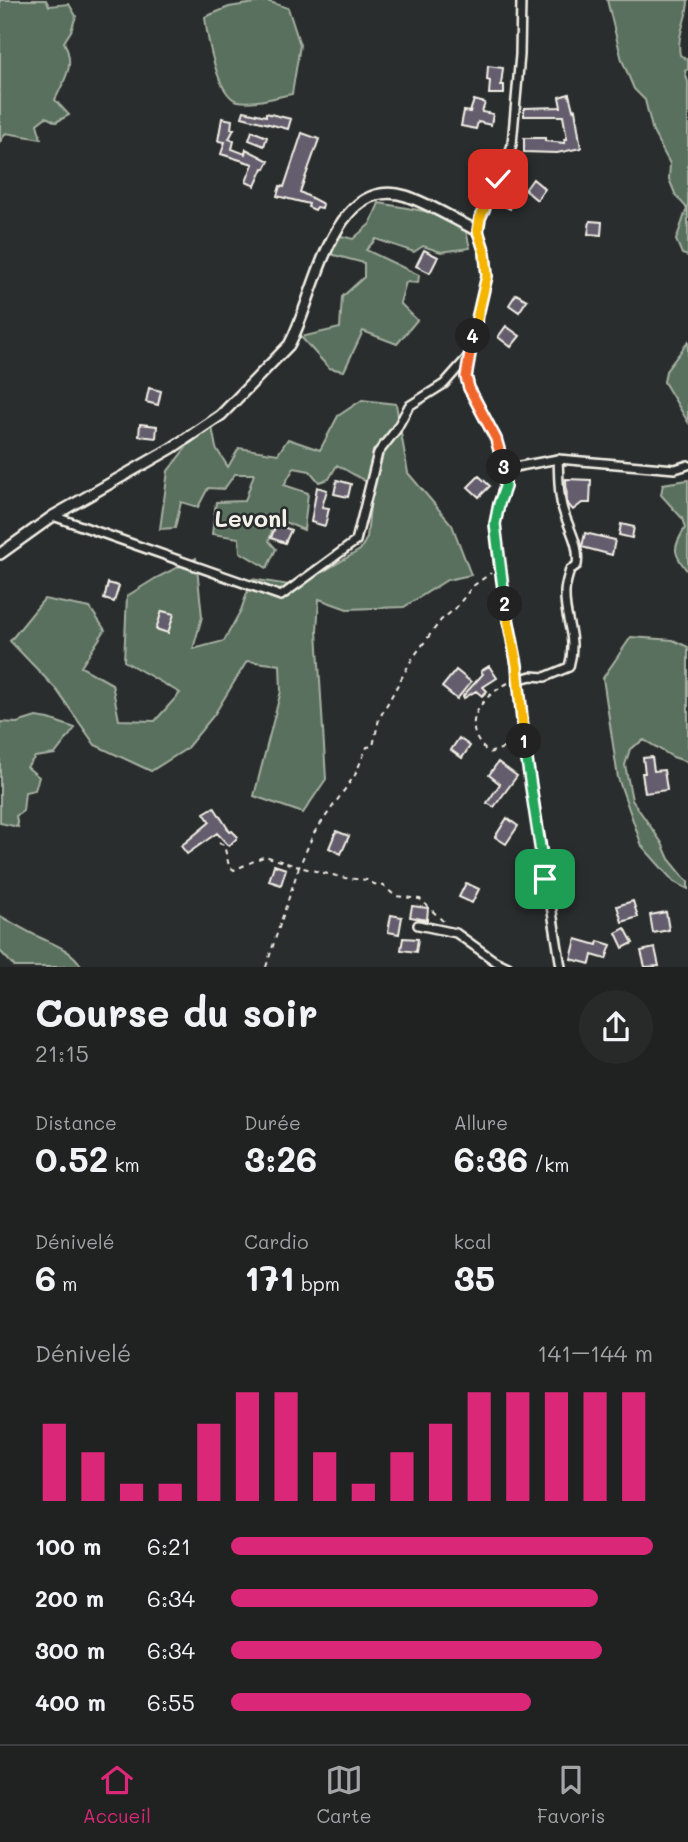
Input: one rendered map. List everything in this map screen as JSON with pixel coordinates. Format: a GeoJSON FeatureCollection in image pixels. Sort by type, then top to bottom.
{"type":"FeatureCollection","features":[{"type":"Feature","properties":{"kind":"street"},"geometry":{"type":"LineString","coordinates":[[521,0],[520,55],[512,144],[507,163],[483,209],[478,231],[485,253],[487,276],[466,370],[469,388],[496,439],[504,469],[505,487],[495,524],[499,567],[517,665],[527,756],[561,967]]}},
{"type":"Feature","properties":{"kind":"street"},"geometry":{"type":"LineString","coordinates":[[0,554],[53,516],[172,448],[230,406],[289,345],[296,334],[317,272],[332,238],[356,206],[373,194],[388,193],[406,197],[478,231]]}},
{"type":"Feature","properties":{"kind":"street"},"geometry":{"type":"LineString","coordinates":[[53,516],[281,596],[356,541],[378,453],[396,430],[409,406],[444,384],[469,355]]}},
{"type":"Feature","properties":{"kind":"street"},"geometry":{"type":"LineString","coordinates":[[504,469],[558,458],[675,470],[688,466]]}},
{"type":"Feature","properties":{"kind":"street"},"geometry":{"type":"LineString","coordinates":[[517,680],[531,676],[545,677],[569,667],[572,657],[574,644],[565,591],[569,570],[577,565],[579,554],[574,533],[563,510],[558,458]]}},
{"type":"Feature","properties":{"kind":"street"},"geometry":{"type":"LineString","coordinates":[[418,925],[456,933],[495,961],[509,967]]}},
{"type":"Feature","properties":{"kind":"path"},"geometry":{"type":"LineString","coordinates":[[266,967],[299,867],[314,834],[355,775],[367,747],[373,746],[379,719],[412,659],[441,620],[455,609],[473,586],[499,567]]}},
{"type":"Feature","properties":{"kind":"path"},"geometry":{"type":"LineString","coordinates":[[517,680],[497,690],[477,708],[474,719],[479,744],[489,753],[509,747],[527,756]]}},
{"type":"Feature","properties":{"kind":"path"},"geometry":{"type":"LineString","coordinates":[[219,843],[223,845],[229,866],[234,870],[265,856],[345,878],[367,880],[384,886],[395,896],[419,899],[456,933]]}},
{"type":"Feature","properties":{"kind":"green space"},"geometry":{"type":"Polygon","coordinates":[[[0,0],[46,0],[49,6],[69,4],[76,16],[64,42],[69,58],[68,72],[55,100],[69,115],[56,122],[46,117],[37,124],[41,139],[6,133],[0,142],[0,0]]]}},
{"type":"Feature","properties":{"kind":"green space"},"geometry":{"type":"Polygon","coordinates":[[[607,0],[688,0],[679,48],[680,55],[688,60],[688,69],[685,71],[688,82],[688,256],[682,254],[676,240],[687,208],[676,196],[669,179],[670,164],[653,132],[645,100],[634,89],[622,60],[607,0]]]}},
{"type":"Feature","properties":{"kind":"green space"},"geometry":{"type":"Polygon","coordinates":[[[267,1],[288,8],[300,45],[292,94],[258,101],[238,101],[224,89],[219,77],[205,17],[229,7],[267,1]]]}},
{"type":"Feature","properties":{"kind":"green space"},"geometry":{"type":"Polygon","coordinates":[[[379,203],[463,218],[470,248],[441,252],[423,246],[414,252],[376,239],[366,250],[419,275],[418,283],[406,282],[400,303],[417,320],[397,344],[363,331],[344,371],[329,368],[301,337],[340,328],[342,297],[364,277],[364,263],[330,254],[337,235],[353,239],[370,224],[379,203]]]}},
{"type":"Feature","properties":{"kind":"green space"},"geometry":{"type":"Polygon","coordinates":[[[688,342],[688,422],[664,382],[666,371],[688,342]]]}},
{"type":"Feature","properties":{"kind":"green space"},"geometry":{"type":"Polygon","coordinates":[[[362,400],[396,404],[408,473],[452,525],[471,575],[447,580],[404,607],[347,609],[319,599],[317,631],[326,779],[303,813],[254,796],[281,691],[280,665],[247,661],[214,715],[186,749],[151,771],[95,745],[56,689],[10,641],[44,599],[90,608],[105,630],[81,667],[112,684],[119,720],[155,721],[180,693],[124,661],[127,596],[196,558],[202,617],[193,649],[224,641],[241,610],[252,579],[289,585],[324,571],[360,550],[367,538],[372,485],[337,465],[329,479],[319,482],[310,471],[294,468],[284,485],[308,493],[304,530],[275,518],[269,541],[276,549],[267,568],[240,552],[239,538],[212,534],[216,502],[245,501],[254,474],[235,474],[224,489],[208,488],[198,507],[181,502],[175,528],[160,529],[168,471],[188,445],[212,427],[216,448],[228,467],[239,448],[278,454],[288,439],[320,450],[338,416],[362,400]]]}},
{"type":"Feature","properties":{"kind":"green space"},"geometry":{"type":"Polygon","coordinates":[[[688,480],[688,572],[676,551],[685,528],[682,518],[661,495],[663,484],[688,480]]]}},
{"type":"Feature","properties":{"kind":"green space"},"geometry":{"type":"Polygon","coordinates":[[[631,637],[673,640],[688,647],[688,762],[673,757],[644,740],[630,749],[625,765],[632,800],[662,843],[669,859],[688,882],[688,889],[674,882],[642,846],[618,778],[603,678],[631,637]]]}},
{"type":"Feature","properties":{"kind":"green space"},"geometry":{"type":"Polygon","coordinates":[[[36,717],[75,728],[55,754],[35,757],[27,767],[39,777],[35,790],[25,792],[23,811],[16,816],[18,827],[0,823],[0,722],[17,723],[36,717]]]}},
{"type":"Feature","properties":{"kind":"green space"},"geometry":{"type":"Polygon","coordinates":[[[0,916],[64,949],[74,956],[82,967],[15,967],[0,951],[0,916]]]}},
{"type":"Feature","properties":{"kind":"building"},"geometry":{"type":"Polygon","coordinates":[[[488,66],[503,68],[501,85],[504,85],[504,94],[489,94],[488,66]]]}},
{"type":"Feature","properties":{"kind":"building"},"geometry":{"type":"Polygon","coordinates":[[[569,94],[573,110],[575,109],[581,148],[557,153],[524,152],[524,138],[545,138],[545,141],[565,143],[564,139],[567,139],[563,116],[524,116],[524,108],[561,107],[559,97],[569,94]]]}},
{"type":"Feature","properties":{"kind":"building"},"geometry":{"type":"Polygon","coordinates":[[[474,100],[485,103],[482,112],[493,114],[491,125],[478,122],[476,129],[461,126],[464,111],[470,112],[474,100]]]}},
{"type":"Feature","properties":{"kind":"building"},"geometry":{"type":"Polygon","coordinates":[[[244,111],[291,119],[288,129],[242,117],[244,111]]]}},
{"type":"Feature","properties":{"kind":"building"},"geometry":{"type":"Polygon","coordinates":[[[222,118],[232,120],[231,129],[234,129],[229,139],[234,141],[232,149],[245,154],[246,149],[269,161],[255,186],[246,182],[253,164],[221,154],[225,142],[218,141],[222,118]]]}},
{"type":"Feature","properties":{"kind":"building"},"geometry":{"type":"Polygon","coordinates":[[[252,131],[267,137],[264,146],[249,140],[252,131]]]}},
{"type":"Feature","properties":{"kind":"building"},"geometry":{"type":"Polygon","coordinates":[[[302,133],[319,139],[300,192],[323,204],[322,208],[317,207],[315,210],[308,207],[309,204],[277,196],[280,186],[284,187],[302,133]]]}},
{"type":"Feature","properties":{"kind":"building"},"geometry":{"type":"Polygon","coordinates":[[[533,179],[545,189],[537,200],[525,190],[533,179]]]}},
{"type":"Feature","properties":{"kind":"building"},"geometry":{"type":"Polygon","coordinates":[[[509,189],[517,193],[510,209],[502,205],[509,189]]]}},
{"type":"Feature","properties":{"kind":"building"},"geometry":{"type":"Polygon","coordinates":[[[590,221],[602,222],[601,235],[588,234],[590,221]]]}},
{"type":"Feature","properties":{"kind":"building"},"geometry":{"type":"Polygon","coordinates":[[[424,250],[438,257],[430,273],[416,266],[424,250]]]}},
{"type":"Feature","properties":{"kind":"building"},"geometry":{"type":"Polygon","coordinates":[[[516,294],[527,300],[519,312],[509,305],[516,294]]]}},
{"type":"Feature","properties":{"kind":"building"},"geometry":{"type":"Polygon","coordinates":[[[506,326],[520,336],[511,347],[498,337],[506,326]]]}},
{"type":"Feature","properties":{"kind":"building"},"geometry":{"type":"Polygon","coordinates":[[[149,388],[161,391],[158,405],[146,402],[149,388]]]}},
{"type":"Feature","properties":{"kind":"building"},"geometry":{"type":"Polygon","coordinates":[[[140,424],[157,426],[156,438],[139,436],[140,424]]]}},
{"type":"Feature","properties":{"kind":"building"},"geometry":{"type":"Polygon","coordinates":[[[479,476],[490,486],[479,497],[468,487],[479,476]]]}},
{"type":"Feature","properties":{"kind":"building"},"geometry":{"type":"Polygon","coordinates":[[[566,479],[591,480],[590,503],[582,503],[573,510],[567,503],[566,479]]]}},
{"type":"Feature","properties":{"kind":"building"},"geometry":{"type":"Polygon","coordinates":[[[337,480],[351,484],[348,497],[334,494],[337,480]]]}},
{"type":"Feature","properties":{"kind":"building"},"geometry":{"type":"Polygon","coordinates":[[[317,487],[327,490],[322,507],[329,508],[325,526],[311,522],[317,487]]]}},
{"type":"Feature","properties":{"kind":"building"},"geometry":{"type":"Polygon","coordinates":[[[276,524],[291,530],[285,543],[271,538],[276,524]]]}},
{"type":"Feature","properties":{"kind":"building"},"geometry":{"type":"Polygon","coordinates":[[[621,524],[634,527],[632,538],[619,535],[621,524]]]}},
{"type":"Feature","properties":{"kind":"building"},"geometry":{"type":"Polygon","coordinates":[[[585,533],[615,540],[612,555],[582,547],[585,533]]]}},
{"type":"Feature","properties":{"kind":"building"},"geometry":{"type":"Polygon","coordinates":[[[108,583],[119,586],[114,602],[104,599],[108,583]]]}},
{"type":"Feature","properties":{"kind":"building"},"geometry":{"type":"Polygon","coordinates":[[[162,611],[174,614],[168,633],[156,629],[162,611]]]}},
{"type":"Feature","properties":{"kind":"building"},"geometry":{"type":"Polygon","coordinates":[[[489,666],[497,678],[483,687],[487,691],[482,696],[476,691],[464,698],[483,674],[481,671],[489,666]]]}},
{"type":"Feature","properties":{"kind":"building"},"geometry":{"type":"Polygon","coordinates":[[[456,670],[471,682],[457,699],[442,687],[456,670]]]}},
{"type":"Feature","properties":{"kind":"building"},"geometry":{"type":"Polygon","coordinates":[[[459,738],[470,746],[462,758],[451,750],[459,738]]]}},
{"type":"Feature","properties":{"kind":"building"},"geometry":{"type":"Polygon","coordinates":[[[652,757],[654,771],[664,770],[667,790],[645,793],[643,758],[652,757]]]}},
{"type":"Feature","properties":{"kind":"building"},"geometry":{"type":"Polygon","coordinates":[[[498,762],[517,776],[494,807],[487,803],[500,784],[489,775],[498,762]]]}},
{"type":"Feature","properties":{"kind":"building"},"geometry":{"type":"Polygon","coordinates":[[[214,807],[230,832],[238,837],[229,846],[217,833],[187,854],[181,846],[210,822],[204,813],[214,807]]]}},
{"type":"Feature","properties":{"kind":"building"},"geometry":{"type":"Polygon","coordinates":[[[507,818],[518,826],[506,844],[495,837],[507,818]]]}},
{"type":"Feature","properties":{"kind":"building"},"geometry":{"type":"Polygon","coordinates":[[[336,831],[349,836],[341,854],[329,848],[336,831]]]}},
{"type":"Feature","properties":{"kind":"building"},"geometry":{"type":"Polygon","coordinates":[[[274,865],[286,869],[281,885],[269,881],[274,865]]]}},
{"type":"Feature","properties":{"kind":"building"},"geometry":{"type":"Polygon","coordinates":[[[466,883],[479,889],[472,903],[459,897],[466,883]]]}},
{"type":"Feature","properties":{"kind":"building"},"geometry":{"type":"Polygon","coordinates":[[[633,901],[638,917],[622,922],[617,906],[633,901]]]}},
{"type":"Feature","properties":{"kind":"building"},"geometry":{"type":"Polygon","coordinates":[[[412,906],[428,908],[427,920],[410,917],[412,906]]]}},
{"type":"Feature","properties":{"kind":"building"},"geometry":{"type":"Polygon","coordinates":[[[666,912],[669,930],[653,933],[650,915],[666,912]]]}},
{"type":"Feature","properties":{"kind":"building"},"geometry":{"type":"Polygon","coordinates":[[[391,915],[402,917],[399,934],[388,932],[391,915]]]}},
{"type":"Feature","properties":{"kind":"building"},"geometry":{"type":"Polygon","coordinates":[[[625,928],[633,943],[623,948],[616,933],[625,928]]]}},
{"type":"Feature","properties":{"kind":"building"},"geometry":{"type":"Polygon","coordinates":[[[403,938],[418,939],[416,952],[401,950],[403,938]]]}},
{"type":"Feature","properties":{"kind":"building"},"geometry":{"type":"Polygon","coordinates":[[[576,939],[597,945],[598,941],[611,945],[606,959],[592,955],[590,964],[571,959],[576,939]]]}},
{"type":"Feature","properties":{"kind":"building"},"geometry":{"type":"Polygon","coordinates":[[[655,948],[659,966],[645,967],[641,951],[655,948]]]}},
{"type":"Feature","properties":{"kind":"district","name":"Levonl"},"geometry":{"type":"Point","coordinates":[251,519]}},
{"type":"Feature","properties":{"kind":"route"},"geometry":{"type":"LineString","coordinates":[[498,179],[480,218],[478,231],[485,253],[487,276],[466,377],[496,439],[504,469],[505,487],[495,524],[499,567],[517,665],[523,734],[545,879]]}}]}
